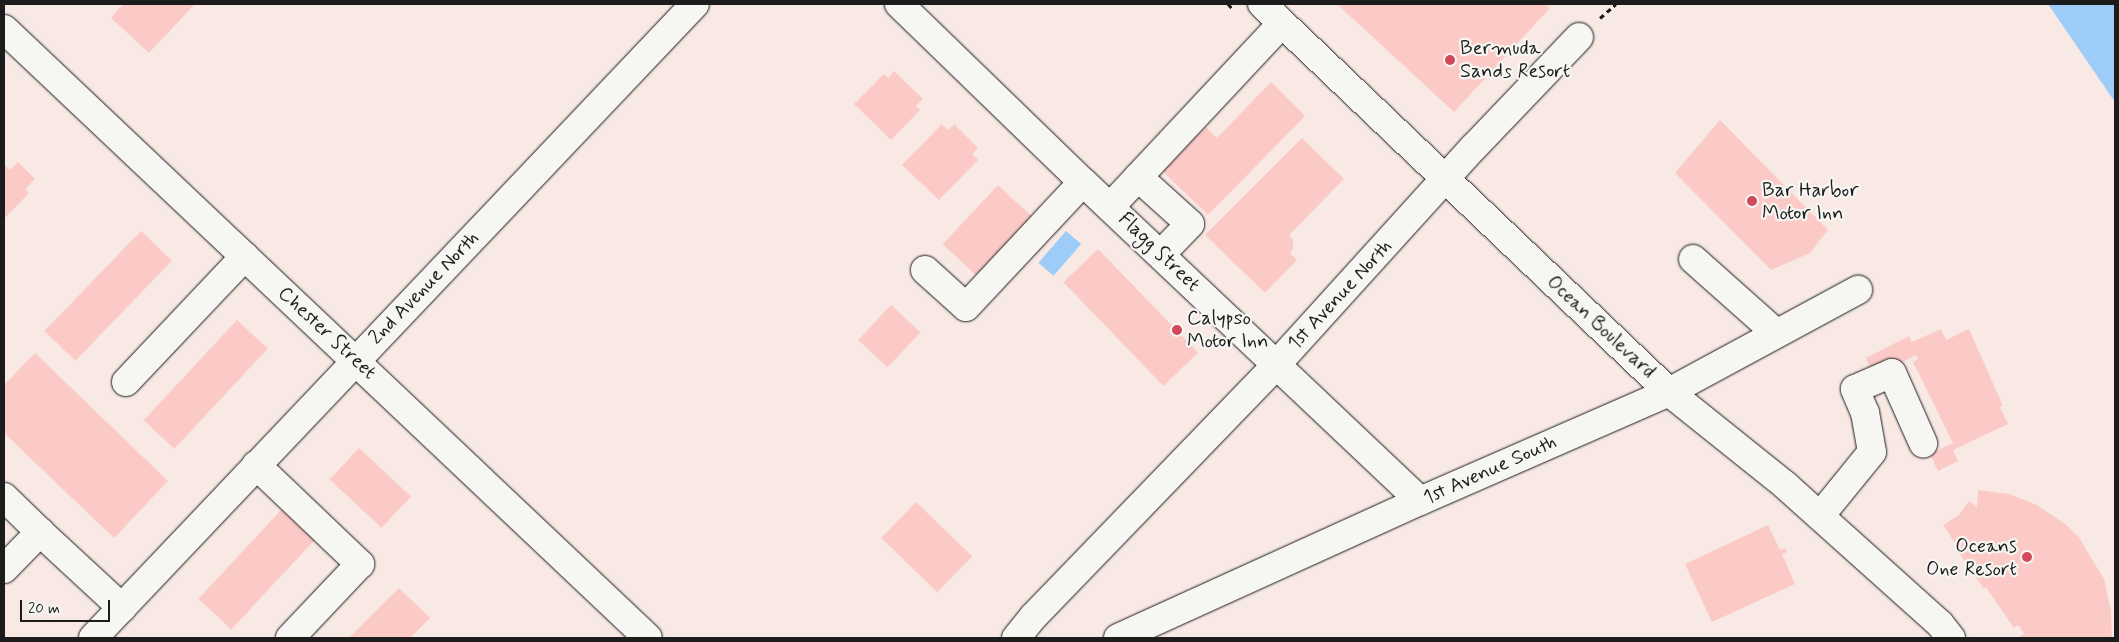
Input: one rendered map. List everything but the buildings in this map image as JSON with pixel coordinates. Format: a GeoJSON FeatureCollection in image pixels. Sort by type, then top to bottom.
{"type":"FeatureCollection","features":[{"type":"Feature","properties":{"kind":"street","name":"2nd Avenue North"},"geometry":{"type":"LineString","coordinates":[[93,638],[695,4]]}},
{"type":"Feature","properties":{"kind":"street","name":"Flagg Street"},"geometry":{"type":"LineString","coordinates":[[899,4],[1083,182],[1111,206],[1420,501]]}},
{"type":"Feature","properties":{"kind":"street","name":"Ocean Boulevard"},"geometry":{"type":"LineString","coordinates":[[1262,4],[1669,392],[1785,485],[1940,624],[1951,638]]}},
{"type":"Feature","properties":{"kind":"street"},"geometry":{"type":"LineString","coordinates":[[1111,206],[1282,23]]}},
{"type":"Feature","properties":{"kind":"street","name":"Chester Street"},"geometry":{"type":"LineString","coordinates":[[4,29],[648,638]]}},
{"type":"Feature","properties":{"kind":"street","name":"1st Avenue North"},"geometry":{"type":"LineString","coordinates":[[1016,638],[1033,617],[1276,365],[1579,37]]}},
{"type":"Feature","properties":{"kind":"street"},"geometry":{"type":"LineString","coordinates":[[1138,177],[1190,224],[1161,254]]}},
{"type":"Feature","properties":{"kind":"street"},"geometry":{"type":"LineString","coordinates":[[925,270],[966,307],[1083,182]]}},
{"type":"Feature","properties":{"kind":"street"},"geometry":{"type":"LineString","coordinates":[[126,382],[245,256]]}},
{"type":"Feature","properties":{"kind":"street"},"geometry":{"type":"LineString","coordinates":[[1694,259],[1776,334]]}},
{"type":"Feature","properties":{"kind":"street","name":"1st Avenue South"},"geometry":{"type":"LineString","coordinates":[[1118,638],[1420,501],[1669,392],[1858,290]]}},
{"type":"Feature","properties":{"kind":"street"},"geometry":{"type":"LineString","coordinates":[[1820,516],[1872,452],[1865,413],[1855,389],[1892,373],[1923,443]]}},
{"type":"Feature","properties":{"kind":"street"},"geometry":{"type":"LineString","coordinates":[[256,465],[360,564],[290,638]]}},
{"type":"Feature","properties":{"kind":"street"},"geometry":{"type":"LineString","coordinates":[[4,497],[122,608]]}},
{"type":"Feature","properties":{"kind":"street"},"geometry":{"type":"LineString","coordinates":[[4,570],[40,532]]}},
{"type":"Feature","properties":{"kind":"water"},"geometry":{"type":"Polygon","coordinates":[[[2048,4],[2115,4],[2115,102],[2048,4]]]}},
{"type":"Feature","properties":{"kind":"water"},"geometry":{"type":"Polygon","coordinates":[[[1066,231],[1081,244],[1054,276],[1038,263],[1066,231]]]}},
{"type":"Feature","properties":{"kind":"place","name":"Bermuda Sands Resort"},"geometry":{"type":"Point","coordinates":[1450,60]}},
{"type":"Feature","properties":{"kind":"place","name":"Bar Harbor Motor Inn"},"geometry":{"type":"Point","coordinates":[1752,201]}},
{"type":"Feature","properties":{"kind":"place","name":"Calypso Motor Inn"},"geometry":{"type":"Point","coordinates":[1177,330]}},
{"type":"Feature","properties":{"kind":"place","name":"Oceans One Resort"},"geometry":{"type":"Point","coordinates":[2027,557]}}]}
